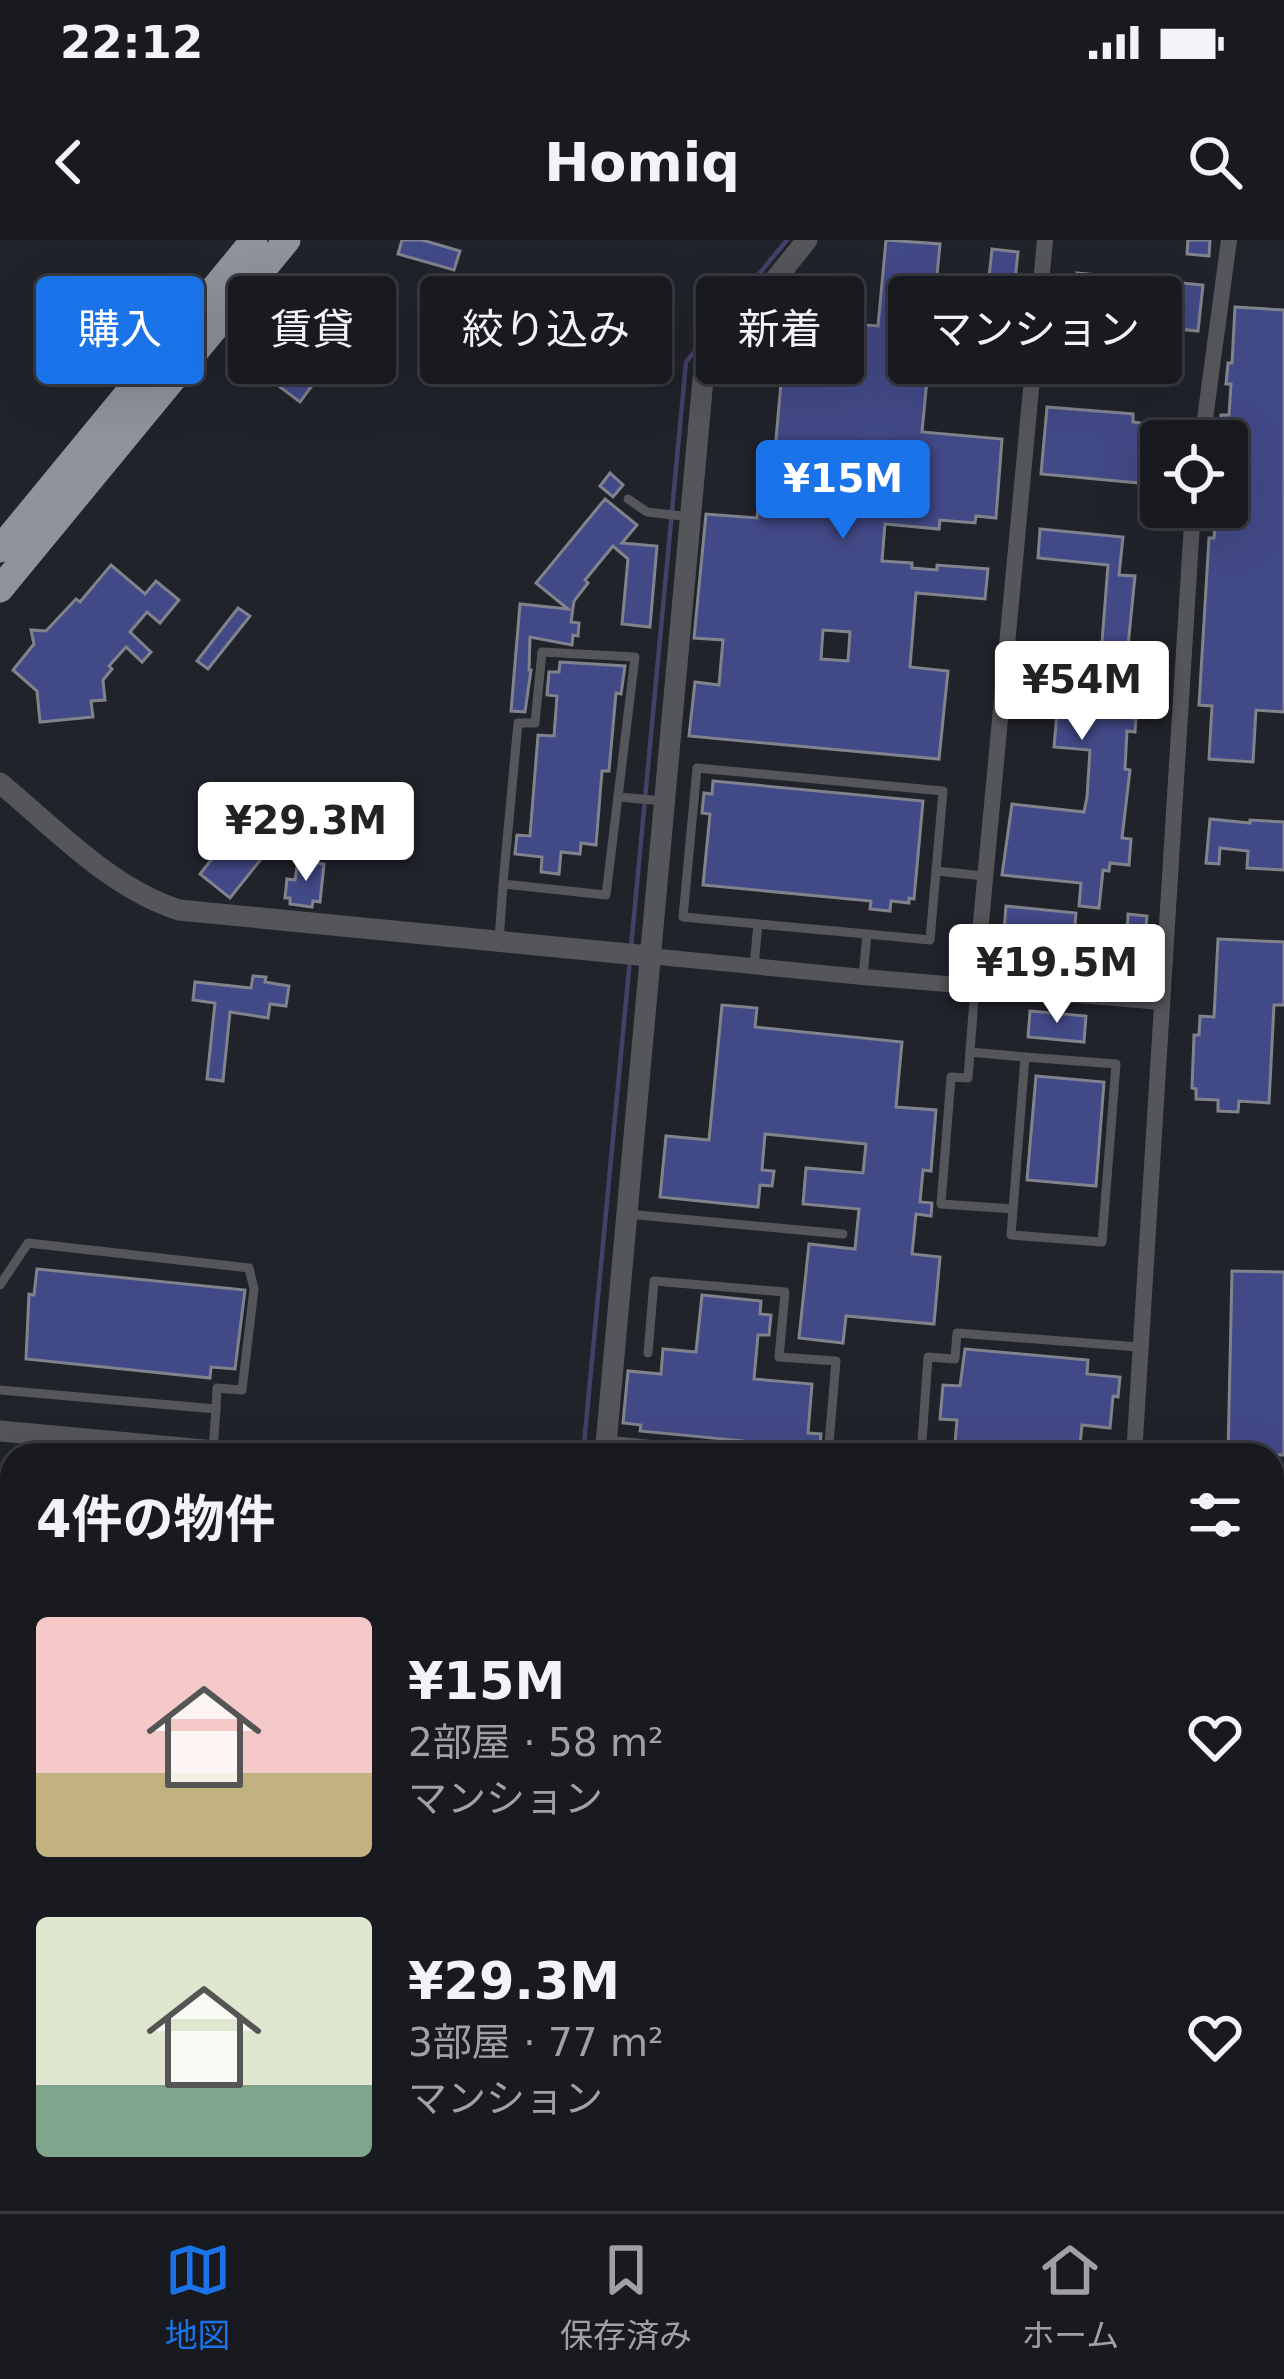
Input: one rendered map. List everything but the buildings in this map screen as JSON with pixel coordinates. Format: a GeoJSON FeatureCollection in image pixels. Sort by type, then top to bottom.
{"type":"FeatureCollection","features":[{"type":"Feature","properties":{"kind":"highway"},"geometry":{"type":"LineString","coordinates":[[0,549],[254,240]]}},
{"type":"Feature","properties":{"kind":"highway"},"geometry":{"type":"LineString","coordinates":[[0,589],[287,240]]}},
{"type":"Feature","properties":{"kind":"street"},"geometry":{"type":"LineString","coordinates":[[606,1443],[627,1214],[637,955],[659,800],[704,368],[807,240]]}},
{"type":"Feature","properties":{"kind":"street"},"geometry":{"type":"LineString","coordinates":[[975,986],[1045,240]]}},
{"type":"Feature","properties":{"kind":"street"},"geometry":{"type":"LineString","coordinates":[[1205,420],[1229,240]]}},
{"type":"Feature","properties":{"kind":"street"},"geometry":{"type":"LineString","coordinates":[[1135,1443],[1192,528]]}},
{"type":"Feature","properties":{"kind":"street"},"geometry":{"type":"LineString","coordinates":[[0,783],[121,883],[179,910],[1161,1002]]}},
{"type":"Feature","properties":{"kind":"street"},"geometry":{"type":"LineString","coordinates":[[0,1431],[135,1443]]}},
{"type":"Feature","properties":{"kind":"lane"},"geometry":{"type":"LineString","coordinates":[[628,499],[647,512],[685,516]]}},
{"type":"Feature","properties":{"kind":"lane"},"geometry":{"type":"LineString","coordinates":[[499,941],[503,884],[518,723],[535,723],[542,652],[635,657],[607,895],[503,884]]}},
{"type":"Feature","properties":{"kind":"lane"},"geometry":{"type":"LineString","coordinates":[[697,768],[943,791],[936,871],[930,940],[683,917],[697,768]]}},
{"type":"Feature","properties":{"kind":"lane"},"geometry":{"type":"LineString","coordinates":[[618,797],[659,800]]}},
{"type":"Feature","properties":{"kind":"lane"},"geometry":{"type":"LineString","coordinates":[[936,871],[985,876]]}},
{"type":"Feature","properties":{"kind":"lane"},"geometry":{"type":"LineString","coordinates":[[754,966],[758,924]]}},
{"type":"Feature","properties":{"kind":"lane"},"geometry":{"type":"LineString","coordinates":[[863,977],[867,934]]}},
{"type":"Feature","properties":{"kind":"lane"},"geometry":{"type":"LineString","coordinates":[[975,986],[968,1078],[951,1077],[941,1204],[1013,1210]]}},
{"type":"Feature","properties":{"kind":"lane"},"geometry":{"type":"LineString","coordinates":[[970,1052],[1116,1064],[1102,1242],[1011,1235],[1025,1057]]}},
{"type":"Feature","properties":{"kind":"lane"},"geometry":{"type":"LineString","coordinates":[[627,1214],[843,1234]]}},
{"type":"Feature","properties":{"kind":"lane"},"geometry":{"type":"LineString","coordinates":[[0,1286],[28,1243],[249,1268],[254,1289],[242,1390],[217,1388],[214,1443]]}},
{"type":"Feature","properties":{"kind":"lane"},"geometry":{"type":"LineString","coordinates":[[648,1353],[655,1281],[785,1292],[779,1357],[836,1361],[829,1443]]}},
{"type":"Feature","properties":{"kind":"lane"},"geometry":{"type":"LineString","coordinates":[[619,1300],[652,1304]]}},
{"type":"Feature","properties":{"kind":"lane"},"geometry":{"type":"LineString","coordinates":[[922,1443],[928,1357],[955,1359],[957,1333],[1139,1347]]}},
{"type":"Feature","properties":{"kind":"lane"},"geometry":{"type":"LineString","coordinates":[[0,1390],[216,1408]]}},
{"type":"Feature","properties":{"kind":"waterway"},"geometry":{"type":"LineString","coordinates":[[631,948],[686,362],[787,240]]}},
{"type":"Feature","properties":{"kind":"waterway"},"geometry":{"type":"LineString","coordinates":[[584,1443],[630,959]]}}]}
